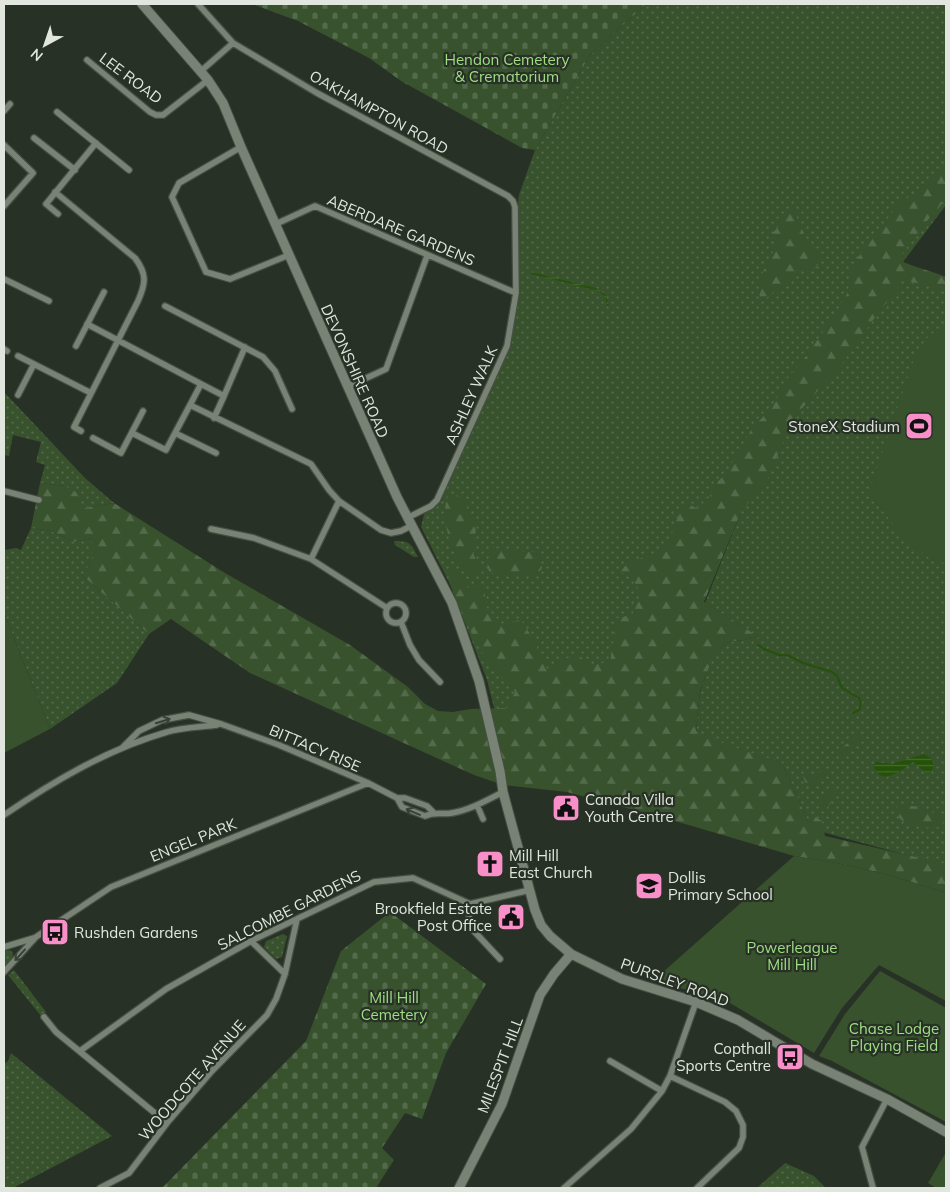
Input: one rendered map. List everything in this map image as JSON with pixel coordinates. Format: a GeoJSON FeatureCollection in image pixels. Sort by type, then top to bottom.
{"type":"FeatureCollection","features":[{"type":"Feature","properties":{"kind":"street","name":"DEVONSHIRE ROAD"},"geometry":{"type":"LineString","coordinates":[[142,4],[201,71],[223,103],[347,387],[409,522],[452,603],[479,681],[500,771]]}},
{"type":"Feature","properties":{"kind":"street","name":"OAKHAMPTON ROAD"},"geometry":{"type":"LineString","coordinates":[[198,4],[234,43],[317,93],[508,196],[513,201]]}},
{"type":"Feature","properties":{"kind":"street"},"geometry":{"type":"LineString","coordinates":[[201,71],[234,43]]}},
{"type":"Feature","properties":{"kind":"street","name":"LEE ROAD"},"geometry":{"type":"LineString","coordinates":[[87,60],[156,115],[163,115],[208,80]]}},
{"type":"Feature","properties":{"kind":"street"},"geometry":{"type":"LineString","coordinates":[[4,111],[10,104]]}},
{"type":"Feature","properties":{"kind":"street"},"geometry":{"type":"LineString","coordinates":[[58,112],[129,170]]}},
{"type":"Feature","properties":{"kind":"street"},"geometry":{"type":"LineString","coordinates":[[34,138],[75,170]]}},
{"type":"Feature","properties":{"kind":"street"},"geometry":{"type":"LineString","coordinates":[[58,214],[46,204],[96,143]]}},
{"type":"Feature","properties":{"kind":"street"},"geometry":{"type":"LineString","coordinates":[[4,146],[33,173],[4,206]]}},
{"type":"Feature","properties":{"kind":"street"},"geometry":{"type":"LineString","coordinates":[[241,147],[179,183],[172,197],[206,272],[230,279],[289,255]]}},
{"type":"Feature","properties":{"kind":"street"},"geometry":{"type":"LineString","coordinates":[[55,192],[135,258],[142,268],[144,280],[143,290],[74,427],[81,431]]}},
{"type":"Feature","properties":{"kind":"street","name":"ASHLEY WALK"},"geometry":{"type":"LineString","coordinates":[[190,405],[311,464],[328,490],[340,501],[386,532],[401,531],[409,522],[437,500],[507,346],[516,293],[515,208],[513,201]]}},
{"type":"Feature","properties":{"kind":"street","name":"ABERDARE GARDENS"},"geometry":{"type":"LineString","coordinates":[[276,224],[315,206],[516,293]]}},
{"type":"Feature","properties":{"kind":"street"},"geometry":{"type":"LineString","coordinates":[[347,387],[386,369],[427,256]]}},
{"type":"Feature","properties":{"kind":"street"},"geometry":{"type":"LineString","coordinates":[[4,280],[49,301]]}},
{"type":"Feature","properties":{"kind":"street"},"geometry":{"type":"LineString","coordinates":[[76,346],[104,292]]}},
{"type":"Feature","properties":{"kind":"street"},"geometry":{"type":"LineString","coordinates":[[165,306],[263,357],[275,371],[292,409]]}},
{"type":"Feature","properties":{"kind":"street"},"geometry":{"type":"LineString","coordinates":[[87,324],[224,396]]}},
{"type":"Feature","properties":{"kind":"street"},"geometry":{"type":"LineString","coordinates":[[214,418],[245,347]]}},
{"type":"Feature","properties":{"kind":"street"},"geometry":{"type":"LineString","coordinates":[[18,356],[91,392]]}},
{"type":"Feature","properties":{"kind":"street"},"geometry":{"type":"LineString","coordinates":[[18,395],[34,364]]}},
{"type":"Feature","properties":{"kind":"street"},"geometry":{"type":"LineString","coordinates":[[132,433],[166,450],[201,384]]}},
{"type":"Feature","properties":{"kind":"street"},"geometry":{"type":"LineString","coordinates":[[93,438],[122,453],[143,411]]}},
{"type":"Feature","properties":{"kind":"street"},"geometry":{"type":"LineString","coordinates":[[175,433],[216,453]]}},
{"type":"Feature","properties":{"kind":"street"},"geometry":{"type":"LineString","coordinates":[[4,491],[38,500]]}},
{"type":"Feature","properties":{"kind":"street"},"geometry":{"type":"LineString","coordinates":[[311,559],[340,501]]}},
{"type":"Feature","properties":{"kind":"street"},"geometry":{"type":"LineString","coordinates":[[211,529],[254,538],[311,559],[387,608]]}},
{"type":"Feature","properties":{"kind":"street"},"geometry":{"type":"LineString","coordinates":[[395,602],[404,606],[407,615],[401,622],[394,623],[386,616],[387,608],[395,602]]}},
{"type":"Feature","properties":{"kind":"street"},"geometry":{"type":"LineString","coordinates":[[401,622],[418,660],[440,682]]}},
{"type":"Feature","properties":{"kind":"street","name":"BITTACY RISE"},"geometry":{"type":"LineString","coordinates":[[123,747],[140,731],[162,720],[189,715],[221,724],[279,745],[397,798],[405,798],[427,806],[433,812]]}},
{"type":"Feature","properties":{"kind":"street","name":"BITTACY RISE"},"geometry":{"type":"LineString","coordinates":[[4,815],[49,784],[123,747],[169,731],[221,724]]}},
{"type":"Feature","properties":{"kind":"street","name":"PURSLEY ROAD"},"geometry":{"type":"LineString","coordinates":[[500,771],[503,792],[535,910],[541,925],[550,936],[571,954],[622,979],[696,1002],[738,1020],[812,1064],[886,1098],[946,1132]]}},
{"type":"Feature","properties":{"kind":"street","name":"ENGEL PARK"},"geometry":{"type":"LineString","coordinates":[[4,972],[36,937],[111,887],[368,784]]}},
{"type":"Feature","properties":{"kind":"street","name":"BITTACY RISE"},"geometry":{"type":"LineString","coordinates":[[397,798],[402,807],[425,816],[433,812],[450,814],[477,805],[503,792]]}},
{"type":"Feature","properties":{"kind":"street"},"geometry":{"type":"LineString","coordinates":[[477,805],[482,819]]}},
{"type":"Feature","properties":{"kind":"street","name":"SALCOMBE GARDENS"},"geometry":{"type":"LineString","coordinates":[[80,1051],[166,989],[251,941],[374,882],[413,878],[470,904]]}},
{"type":"Feature","properties":{"kind":"street"},"geometry":{"type":"LineString","coordinates":[[500,960],[472,929],[469,921],[470,904],[530,890]]}},
{"type":"Feature","properties":{"kind":"street","name":"WOODCOTE AVENUE"},"geometry":{"type":"LineString","coordinates":[[100,1188],[129,1173],[167,1123],[212,1071],[267,1015],[286,974],[297,919]]}},
{"type":"Feature","properties":{"kind":"street","name":"ENGEL PARK"},"geometry":{"type":"LineString","coordinates":[[4,947],[36,937]]}},
{"type":"Feature","properties":{"kind":"street"},"geometry":{"type":"LineString","coordinates":[[251,941],[286,974]]}},
{"type":"Feature","properties":{"kind":"street","name":"MILESPIT HILL"},"geometry":{"type":"LineString","coordinates":[[459,1188],[502,1104],[540,995],[571,954]]}},
{"type":"Feature","properties":{"kind":"street"},"geometry":{"type":"LineString","coordinates":[[564,1188],[631,1129],[662,1091],[670,1076],[696,1002]]}},
{"type":"Feature","properties":{"kind":"street"},"geometry":{"type":"LineString","coordinates":[[44,1016],[56,1032],[167,1123]]}},
{"type":"Feature","properties":{"kind":"street"},"geometry":{"type":"LineString","coordinates":[[610,1061],[662,1091]]}},
{"type":"Feature","properties":{"kind":"street"},"geometry":{"type":"LineString","coordinates":[[670,1076],[725,1102],[736,1111],[743,1125],[743,1137],[738,1148],[697,1188]]}},
{"type":"Feature","properties":{"kind":"street"},"geometry":{"type":"LineString","coordinates":[[873,1188],[862,1147],[886,1098]]}},
{"type":"Feature","properties":{"kind":"green space","name":"Hendon Cemetery & Crematorium"},"geometry":{"type":"Polygon","coordinates":[[[252,4],[646,4],[590,55],[535,150],[522,148],[401,81],[369,58],[298,21],[252,4]]]}},
{"type":"Feature","properties":{"kind":"green space"},"geometry":{"type":"Polygon","coordinates":[[[646,4],[946,4],[946,205],[903,262],[918,274],[946,283],[946,868],[925,860],[815,830],[808,821],[782,763],[728,746],[696,732],[700,692],[710,663],[725,643],[759,637],[705,603],[741,512],[609,672],[512,713],[496,716],[487,680],[450,584],[421,527],[424,514],[441,501],[507,346],[520,293],[516,221],[519,195],[535,150],[590,55],[646,4]]]}},
{"type":"Feature","properties":{"kind":"green space"},"geometry":{"type":"Polygon","coordinates":[[[946,161],[946,199],[902,254],[903,262],[946,277],[946,292],[903,279],[841,365],[794,417],[768,478],[741,512],[704,602],[759,637],[725,643],[710,664],[700,691],[696,731],[730,746],[782,763],[808,821],[815,817],[822,821],[825,836],[946,864],[946,893],[886,874],[794,856],[567,792],[503,785],[474,775],[250,673],[171,619],[149,634],[82,575],[92,562],[92,538],[74,542],[51,531],[31,528],[40,483],[65,486],[76,492],[84,508],[114,503],[225,573],[350,645],[408,687],[425,704],[438,711],[453,712],[471,709],[507,708],[515,692],[488,662],[476,643],[450,584],[449,568],[459,573],[468,588],[484,586],[486,606],[500,624],[521,620],[533,639],[547,669],[577,653],[589,665],[610,662],[617,618],[632,615],[640,597],[636,585],[621,572],[624,567],[661,550],[670,539],[679,513],[686,502],[697,509],[710,496],[715,484],[724,476],[753,427],[772,408],[787,379],[808,354],[837,311],[847,294],[853,264],[901,201],[923,191],[946,161]]]}},
{"type":"Feature","properties":{"kind":"green space"},"geometry":{"type":"Polygon","coordinates":[[[792,206],[807,241],[818,249],[823,259],[814,269],[802,269],[760,303],[759,280],[778,242],[770,236],[792,206]]]}},
{"type":"Feature","properties":{"kind":"green space","name":"StoneX Stadium"},"geometry":{"type":"Polygon","coordinates":[[[946,323],[946,563],[935,561],[924,555],[914,546],[893,524],[869,492],[916,353],[928,337],[946,323]]]}},
{"type":"Feature","properties":{"kind":"green space"},"geometry":{"type":"Polygon","coordinates":[[[4,392],[85,478],[114,503],[84,508],[65,486],[40,483],[45,465],[36,462],[41,442],[13,435],[9,456],[4,455],[4,392]]]}},
{"type":"Feature","properties":{"kind":"green space"},"geometry":{"type":"Polygon","coordinates":[[[450,493],[466,499],[467,511],[477,520],[473,553],[482,574],[475,576],[457,559],[454,552],[448,535],[445,517],[445,508],[450,493]]]}},
{"type":"Feature","properties":{"kind":"green space"},"geometry":{"type":"Polygon","coordinates":[[[31,528],[51,531],[74,542],[92,538],[92,562],[82,575],[149,634],[117,683],[50,729],[4,613],[4,550],[16,548],[21,550],[31,528]]]}},
{"type":"Feature","properties":{"kind":"green space"},"geometry":{"type":"Polygon","coordinates":[[[394,541],[409,544],[418,557],[414,557],[395,545],[394,541]]]}},
{"type":"Feature","properties":{"kind":"green space"},"geometry":{"type":"Polygon","coordinates":[[[498,548],[518,552],[538,552],[542,568],[536,576],[521,574],[505,576],[489,572],[487,562],[491,552],[498,548]]]}},
{"type":"Feature","properties":{"kind":"green space"},"geometry":{"type":"Polygon","coordinates":[[[4,613],[50,729],[4,753],[4,613]]]}},
{"type":"Feature","properties":{"kind":"green space"},"geometry":{"type":"Polygon","coordinates":[[[862,733],[866,739],[841,757],[836,754],[837,751],[862,733]]]}},
{"type":"Feature","properties":{"kind":"green space"},"geometry":{"type":"Polygon","coordinates":[[[823,767],[828,770],[825,779],[815,786],[805,782],[803,775],[808,773],[814,777],[819,775],[823,767]]]}},
{"type":"Feature","properties":{"kind":"green space"},"geometry":{"type":"Polygon","coordinates":[[[831,789],[834,789],[836,797],[825,810],[820,802],[831,789]]]}},
{"type":"Feature","properties":{"kind":"green space"},"geometry":{"type":"Polygon","coordinates":[[[900,805],[921,807],[942,817],[943,823],[939,827],[933,828],[907,823],[901,820],[894,810],[900,805]]]}},
{"type":"Feature","properties":{"kind":"green space","name":"Powerleague Mill Hill"},"geometry":{"type":"Polygon","coordinates":[[[794,856],[886,874],[946,893],[946,1001],[879,965],[842,1008],[814,1053],[730,1003],[654,980],[794,856]]]}},
{"type":"Feature","properties":{"kind":"green space","name":"Mill Hill Cemetery"},"geometry":{"type":"Polygon","coordinates":[[[390,912],[486,984],[446,1053],[422,1119],[405,1113],[382,1148],[394,1160],[376,1188],[162,1188],[306,1041],[341,951],[390,912]]]}},
{"type":"Feature","properties":{"kind":"green space"},"geometry":{"type":"Polygon","coordinates":[[[283,934],[287,936],[282,957],[276,959],[264,947],[266,941],[283,934]]]}},
{"type":"Feature","properties":{"kind":"green space"},"geometry":{"type":"Polygon","coordinates":[[[4,951],[12,951],[13,957],[4,967],[4,951]]]}},
{"type":"Feature","properties":{"kind":"green space"},"geometry":{"type":"Polygon","coordinates":[[[14,970],[46,1012],[41,1016],[8,975],[14,970]]]}},
{"type":"Feature","properties":{"kind":"green space","name":"Chase Lodge Playing Field"},"geometry":{"type":"Polygon","coordinates":[[[880,971],[946,1008],[946,1122],[832,1061],[819,1056],[845,1014],[880,971]]]}},
{"type":"Feature","properties":{"kind":"green space"},"geometry":{"type":"Polygon","coordinates":[[[11,1053],[112,1136],[13,1188],[4,1188],[4,1064],[8,1061],[11,1053]]]}},
{"type":"Feature","properties":{"kind":"green space"},"geometry":{"type":"Polygon","coordinates":[[[945,1154],[946,1188],[936,1188],[928,1183],[945,1154]]]}},
{"type":"Feature","properties":{"kind":"green space"},"geometry":{"type":"Polygon","coordinates":[[[785,1163],[814,1176],[826,1188],[757,1188],[785,1163]]]}},
{"type":"Feature","properties":{"kind":"shaded area"},"geometry":{"type":"Polygon","coordinates":[[[531,272],[596,288],[606,295],[609,306],[607,306],[605,297],[599,291],[531,274],[531,272]]]}},
{"type":"Feature","properties":{"kind":"shaded area"},"geometry":{"type":"Polygon","coordinates":[[[924,754],[931,758],[934,765],[931,771],[926,773],[913,762],[893,775],[888,776],[883,776],[874,768],[876,762],[892,764],[924,754]]]}},
{"type":"Feature","properties":{"kind":"waterway"},"geometry":{"type":"LineString","coordinates":[[758,645],[779,655],[787,655],[803,663],[832,672],[837,676],[842,688],[859,698],[861,703],[859,710],[853,713]]}},
{"type":"Feature","properties":{"kind":"place","name":"StoneX Stadium"},"geometry":{"type":"Point","coordinates":[919,426]}},
{"type":"Feature","properties":{"kind":"place","name":"Canada Villa Youth Centre"},"geometry":{"type":"Point","coordinates":[566,808]}},
{"type":"Feature","properties":{"kind":"place","name":"Mill Hill East Church"},"geometry":{"type":"Point","coordinates":[490,864]}},
{"type":"Feature","properties":{"kind":"place","name":"Dollis Primary School"},"geometry":{"type":"Point","coordinates":[649,886]}},
{"type":"Feature","properties":{"kind":"place","name":"Brookfield Estate Post Office"},"geometry":{"type":"Point","coordinates":[511,917]}},
{"type":"Feature","properties":{"kind":"place","name":"Rushden Gardens"},"geometry":{"type":"Point","coordinates":[55,932]}},
{"type":"Feature","properties":{"kind":"place","name":"Copthall Sports Centre"},"geometry":{"type":"Point","coordinates":[790,1057]}}]}
